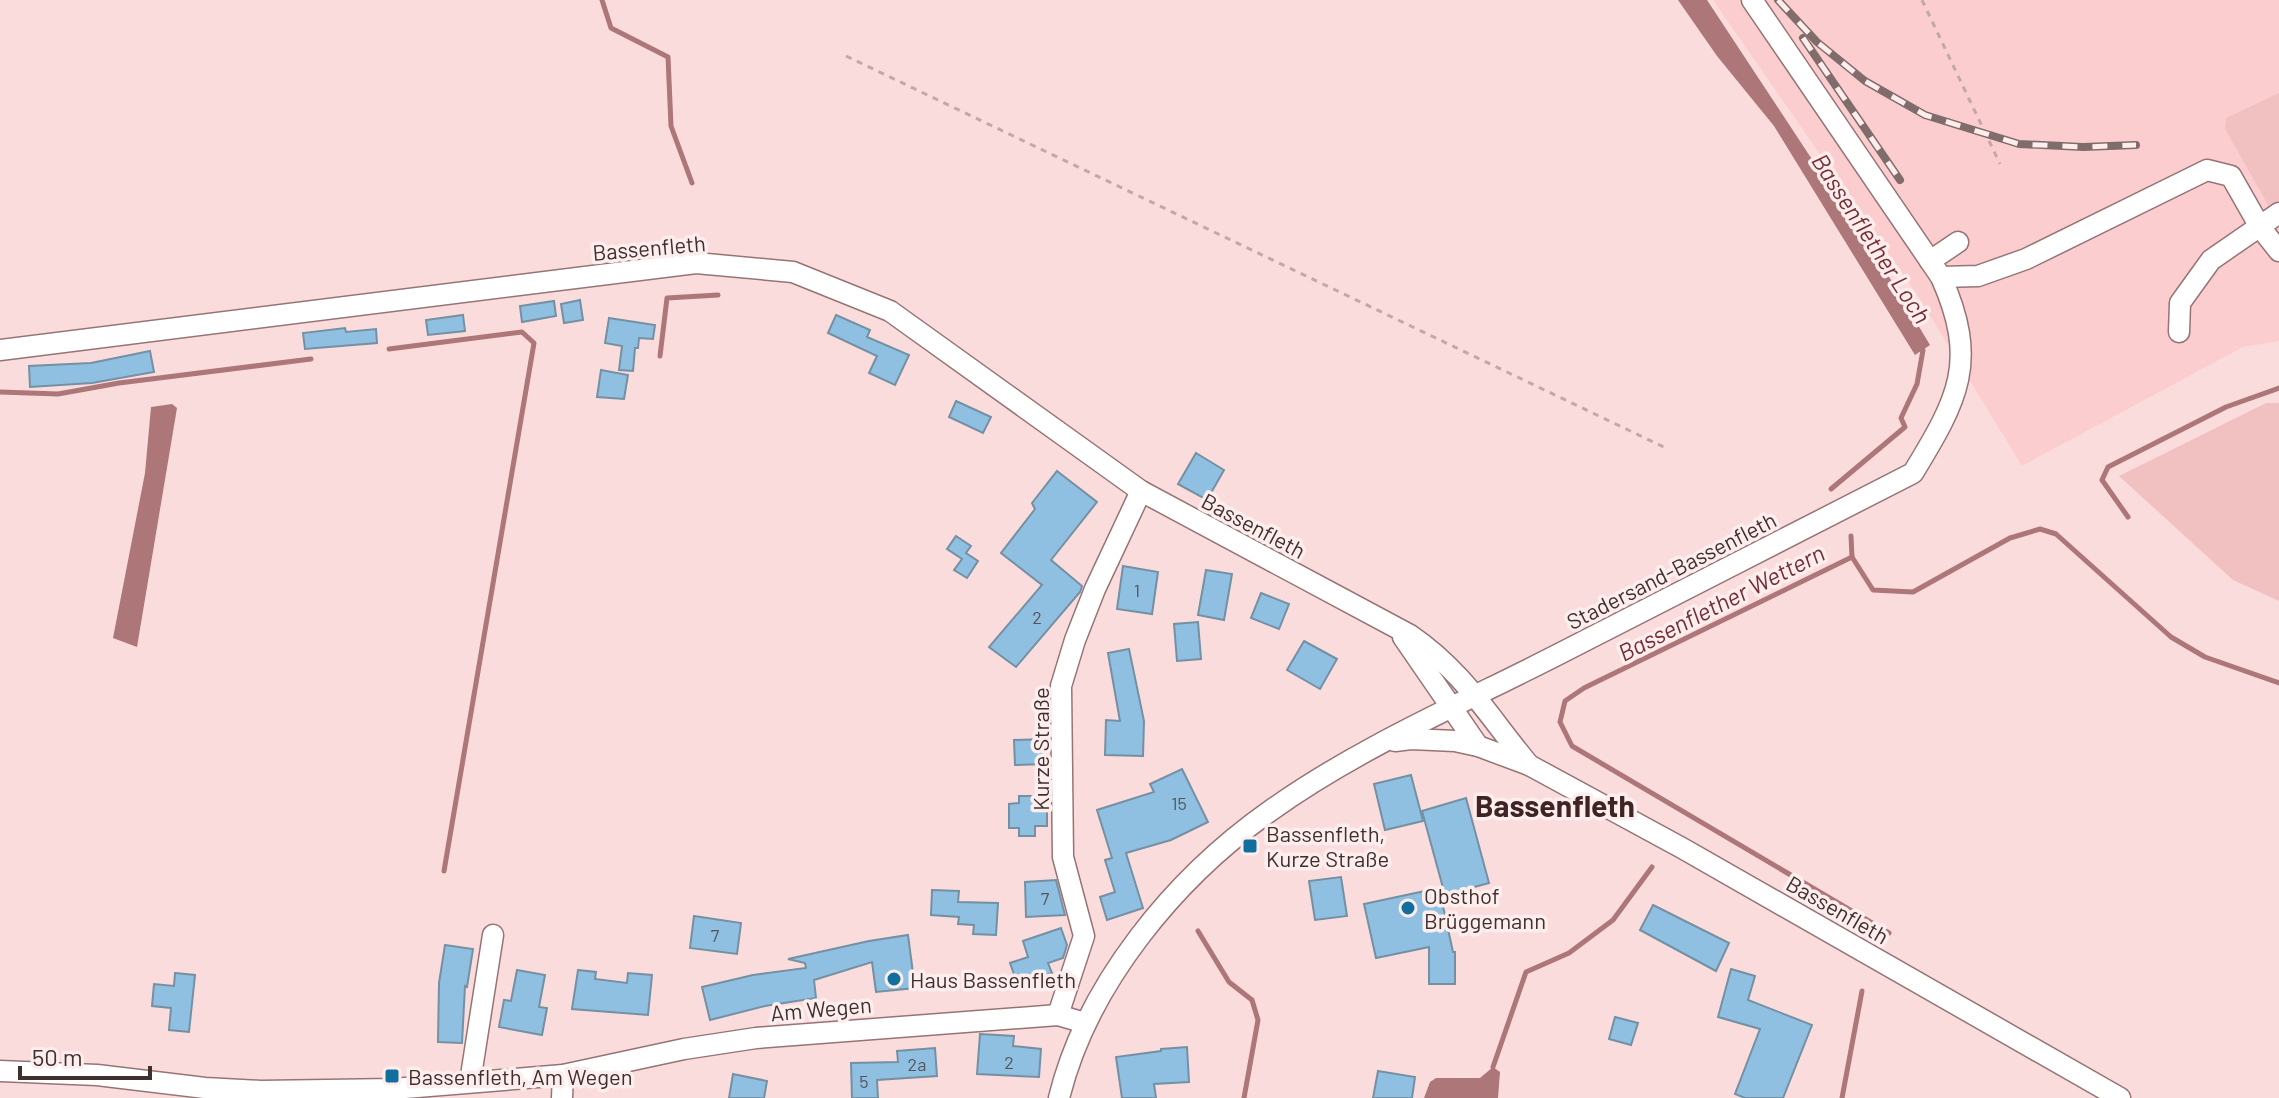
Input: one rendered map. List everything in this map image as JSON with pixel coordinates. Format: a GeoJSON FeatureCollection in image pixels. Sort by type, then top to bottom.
{"type":"FeatureCollection","features":[{"type":"Feature","properties":{"kind":"street"},"geometry":{"type":"LineString","coordinates":[[1752,0],[1936,269],[1978,276],[2026,259],[2063,234],[2207,170],[2231,176],[2260,227],[2279,251]]}},
{"type":"Feature","properties":{"kind":"street"},"geometry":{"type":"LineString","coordinates":[[2179,332],[2180,303],[2211,260],[2279,213]]}},
{"type":"Feature","properties":{"kind":"street"},"geometry":{"type":"LineString","coordinates":[[1936,269],[1958,242]]}},
{"type":"Feature","properties":{"kind":"street","name":"Bassenfleth"},"geometry":{"type":"LineString","coordinates":[[0,350],[696,263],[793,272],[890,311],[1141,491],[1436,653],[1476,696],[1529,765]]}},
{"type":"Feature","properties":{"kind":"street","name":"Stadersand-Bassenfleth"},"geometry":{"type":"LineString","coordinates":[[1059,1098],[1085,1023],[1111,976],[1144,932],[1186,885],[1228,844],[1270,811],[1451,708],[1913,473],[1946,418],[1961,372],[1961,347],[1954,307],[1936,269]]}},
{"type":"Feature","properties":{"kind":"street","name":"Kurze Straße"},"geometry":{"type":"LineString","coordinates":[[1058,1015],[1084,936],[1063,857],[1061,686],[1095,589],[1141,491]]}},
{"type":"Feature","properties":{"kind":"street","name":"Bassenfleth"},"geometry":{"type":"LineString","coordinates":[[1398,630],[1478,746]]}},
{"type":"Feature","properties":{"kind":"street","name":"Bassenfleth"},"geometry":{"type":"LineString","coordinates":[[1387,742],[1435,739],[1478,746],[1529,765],[1682,848],[2120,1098]]}},
{"type":"Feature","properties":{"kind":"street"},"geometry":{"type":"LineString","coordinates":[[470,1082],[493,935]]}},
{"type":"Feature","properties":{"kind":"street","name":"Am Wegen"},"geometry":{"type":"LineString","coordinates":[[0,1071],[97,1075],[247,1090],[386,1094],[470,1082],[563,1075],[684,1049],[756,1038],[1058,1015],[1085,1023]]}},
{"type":"Feature","properties":{"kind":"street"},"geometry":{"type":"LineString","coordinates":[[562,1098],[563,1075]]}},
{"type":"Feature","properties":{"kind":"path"},"geometry":{"type":"LineString","coordinates":[[1922,0],[2000,164]]}},
{"type":"Feature","properties":{"kind":"path"},"geometry":{"type":"LineString","coordinates":[[846,56],[1668,449]]}},
{"type":"Feature","properties":{"kind":"shaded area"},"geometry":{"type":"Polygon","coordinates":[[[1678,0],[1707,0],[1885,270],[1930,345],[1915,355],[1774,126],[1717,56],[1678,0]]]}},
{"type":"Feature","properties":{"kind":"shaded area"},"geometry":{"type":"Polygon","coordinates":[[[1713,0],[2279,0],[2279,341],[2243,347],[2022,466],[1918,296],[1713,0]]]}},
{"type":"Feature","properties":{"kind":"shaded area"},"geometry":{"type":"Polygon","coordinates":[[[2279,93],[2279,224],[2225,129],[2226,118],[2279,93]]]}},
{"type":"Feature","properties":{"kind":"shaded area"},"geometry":{"type":"Polygon","coordinates":[[[2266,403],[2279,403],[2279,601],[2233,580],[2119,476],[2266,403]]]}},
{"type":"Feature","properties":{"kind":"shaded area"},"geometry":{"type":"Polygon","coordinates":[[[172,404],[177,408],[137,647],[113,638],[145,473],[151,407],[172,404]]]}},
{"type":"Feature","properties":{"kind":"shaded area"},"geometry":{"type":"Polygon","coordinates":[[[1493,1067],[1500,1072],[1498,1098],[1424,1098],[1430,1082],[1436,1078],[1480,1078],[1493,1067]]]}},
{"type":"Feature","properties":{"kind":"building"},"geometry":{"type":"Polygon","coordinates":[[[580,300],[583,320],[564,323],[561,304],[580,300]]]}},
{"type":"Feature","properties":{"kind":"building"},"geometry":{"type":"Polygon","coordinates":[[[554,301],[556,316],[522,322],[520,306],[554,301]]]}},
{"type":"Feature","properties":{"kind":"building"},"geometry":{"type":"Polygon","coordinates":[[[463,315],[465,331],[428,335],[426,320],[463,315]]]}},
{"type":"Feature","properties":{"kind":"building"},"geometry":{"type":"Polygon","coordinates":[[[836,315],[870,330],[867,337],[909,355],[895,385],[869,373],[877,356],[828,333],[836,315]]]}},
{"type":"Feature","properties":{"kind":"building"},"geometry":{"type":"Polygon","coordinates":[[[609,318],[655,325],[653,339],[639,338],[633,371],[619,370],[622,346],[605,343],[609,318]]]}},
{"type":"Feature","properties":{"kind":"building"},"geometry":{"type":"Polygon","coordinates":[[[345,328],[346,332],[376,329],[377,343],[305,349],[303,333],[345,328]]]}},
{"type":"Feature","properties":{"kind":"building"},"geometry":{"type":"Polygon","coordinates":[[[150,351],[154,372],[92,383],[30,387],[29,366],[91,363],[150,351]]]}},
{"type":"Feature","properties":{"kind":"building"},"geometry":{"type":"Polygon","coordinates":[[[601,370],[628,375],[624,399],[597,397],[601,370]]]}},
{"type":"Feature","properties":{"kind":"building"},"geometry":{"type":"Polygon","coordinates":[[[956,401],[991,417],[983,433],[949,417],[956,401]]]}},
{"type":"Feature","properties":{"kind":"building"},"geometry":{"type":"Polygon","coordinates":[[[1196,453],[1224,470],[1207,500],[1178,484],[1196,453]]]}},
{"type":"Feature","properties":{"kind":"building"},"geometry":{"type":"Polygon","coordinates":[[[1057,471],[1097,502],[1051,560],[1082,586],[1016,667],[989,647],[1042,585],[1001,553],[1035,509],[1032,503],[1057,471]]]}},
{"type":"Feature","properties":{"kind":"building"},"geometry":{"type":"Polygon","coordinates":[[[956,536],[971,546],[966,553],[978,561],[967,578],[954,570],[962,559],[947,549],[956,536]]]}},
{"type":"Feature","properties":{"kind":"building"},"geometry":{"type":"Polygon","coordinates":[[[1123,566],[1158,572],[1152,614],[1117,609],[1123,566]]]}},
{"type":"Feature","properties":{"kind":"building"},"geometry":{"type":"Polygon","coordinates":[[[1206,570],[1232,574],[1224,620],[1198,615],[1206,570]]]}},
{"type":"Feature","properties":{"kind":"building"},"geometry":{"type":"Polygon","coordinates":[[[1261,593],[1289,604],[1279,629],[1251,618],[1261,593]]]}},
{"type":"Feature","properties":{"kind":"building"},"geometry":{"type":"Polygon","coordinates":[[[1198,622],[1201,659],[1177,661],[1174,624],[1198,622]]]}},
{"type":"Feature","properties":{"kind":"building"},"geometry":{"type":"Polygon","coordinates":[[[1304,641],[1337,659],[1320,689],[1287,670],[1304,641]]]}},
{"type":"Feature","properties":{"kind":"building"},"geometry":{"type":"Polygon","coordinates":[[[1129,649],[1144,721],[1143,756],[1105,755],[1106,720],[1120,721],[1108,653],[1129,649]]]}},
{"type":"Feature","properties":{"kind":"building"},"geometry":{"type":"Polygon","coordinates":[[[1043,739],[1044,764],[1015,765],[1014,740],[1043,739]]]}},
{"type":"Feature","properties":{"kind":"building"},"geometry":{"type":"Polygon","coordinates":[[[1182,769],[1208,822],[1171,840],[1126,853],[1143,908],[1107,920],[1100,897],[1115,892],[1105,860],[1112,858],[1097,810],[1154,792],[1150,784],[1182,769]]]}},
{"type":"Feature","properties":{"kind":"building"},"geometry":{"type":"Polygon","coordinates":[[[1411,775],[1423,821],[1385,830],[1374,784],[1411,775]]]}},
{"type":"Feature","properties":{"kind":"building"},"geometry":{"type":"Polygon","coordinates":[[[1019,796],[1047,796],[1047,826],[1035,826],[1035,836],[1019,836],[1019,828],[1009,828],[1009,804],[1019,803],[1019,796]]]}},
{"type":"Feature","properties":{"kind":"building"},"geometry":{"type":"Polygon","coordinates":[[[1466,798],[1489,883],[1445,895],[1422,811],[1466,798]]]}},
{"type":"Feature","properties":{"kind":"building"},"geometry":{"type":"Polygon","coordinates":[[[1341,877],[1347,916],[1315,920],[1309,881],[1341,877]]]}},
{"type":"Feature","properties":{"kind":"building"},"geometry":{"type":"Polygon","coordinates":[[[1056,880],[1065,915],[1026,917],[1025,882],[1056,880]]]}},
{"type":"Feature","properties":{"kind":"building"},"geometry":{"type":"Polygon","coordinates":[[[1439,888],[1455,952],[1455,984],[1429,984],[1429,947],[1376,958],[1364,904],[1439,888]]]}},
{"type":"Feature","properties":{"kind":"building"},"geometry":{"type":"Polygon","coordinates":[[[932,890],[959,891],[958,902],[998,903],[996,935],[973,934],[974,925],[958,924],[959,917],[931,915],[932,890]]]}},
{"type":"Feature","properties":{"kind":"building"},"geometry":{"type":"Polygon","coordinates":[[[1653,905],[1729,943],[1716,971],[1640,930],[1653,905]]]}},
{"type":"Feature","properties":{"kind":"building"},"geometry":{"type":"Polygon","coordinates":[[[694,916],[741,923],[737,954],[690,948],[694,916]]]}},
{"type":"Feature","properties":{"kind":"building"},"geometry":{"type":"Polygon","coordinates":[[[1061,928],[1067,945],[1063,958],[1048,963],[1052,973],[1018,986],[1010,963],[1028,957],[1023,941],[1061,928]]]}},
{"type":"Feature","properties":{"kind":"building"},"geometry":{"type":"Polygon","coordinates":[[[908,935],[915,988],[876,992],[872,962],[814,980],[816,998],[765,1006],[710,1020],[702,987],[753,975],[806,968],[805,963],[788,959],[908,935]]]}},
{"type":"Feature","properties":{"kind":"building"},"geometry":{"type":"Polygon","coordinates":[[[445,945],[473,949],[465,986],[462,1043],[438,1042],[439,983],[445,945]]]}},
{"type":"Feature","properties":{"kind":"building"},"geometry":{"type":"Polygon","coordinates":[[[1731,969],[1755,976],[1748,1000],[1812,1025],[1783,1098],[1745,1098],[1735,1094],[1760,1029],[1718,1017],[1731,969]]]}},
{"type":"Feature","properties":{"kind":"building"},"geometry":{"type":"Polygon","coordinates":[[[517,970],[545,975],[539,1007],[547,1008],[542,1035],[499,1027],[504,1000],[511,1001],[517,970]]]}},
{"type":"Feature","properties":{"kind":"building"},"geometry":{"type":"Polygon","coordinates":[[[578,970],[596,972],[595,979],[627,983],[628,973],[652,975],[648,1015],[572,1009],[578,970]]]}},
{"type":"Feature","properties":{"kind":"building"},"geometry":{"type":"Polygon","coordinates":[[[175,973],[195,975],[189,1032],[169,1030],[171,1008],[152,1006],[154,984],[174,986],[175,973]]]}},
{"type":"Feature","properties":{"kind":"building"},"geometry":{"type":"Polygon","coordinates":[[[1615,1017],[1638,1023],[1631,1045],[1609,1039],[1615,1017]]]}},
{"type":"Feature","properties":{"kind":"building"},"geometry":{"type":"Polygon","coordinates":[[[980,1034],[1014,1036],[1013,1046],[1041,1049],[1039,1077],[977,1074],[980,1034]]]}},
{"type":"Feature","properties":{"kind":"building"},"geometry":{"type":"Polygon","coordinates":[[[1187,1047],[1189,1082],[1154,1084],[1156,1098],[1122,1098],[1116,1057],[1187,1047]]]}},
{"type":"Feature","properties":{"kind":"building"},"geometry":{"type":"Polygon","coordinates":[[[935,1048],[937,1076],[877,1080],[878,1098],[852,1098],[851,1063],[898,1062],[897,1051],[935,1048]]]}},
{"type":"Feature","properties":{"kind":"building"},"geometry":{"type":"Polygon","coordinates":[[[1378,1071],[1415,1077],[1412,1098],[1373,1098],[1378,1071]]]}},
{"type":"Feature","properties":{"kind":"building"},"geometry":{"type":"Polygon","coordinates":[[[733,1074],[767,1081],[764,1098],[729,1098],[733,1074]]]}},
{"type":"Feature","properties":{"kind":"waterway"},"geometry":{"type":"LineString","coordinates":[[602,0],[611,28],[668,57],[671,126],[692,183]]}},
{"type":"Feature","properties":{"kind":"waterway"},"geometry":{"type":"LineString","coordinates":[[660,356],[667,298],[718,295]]}},
{"type":"Feature","properties":{"kind":"waterway"},"geometry":{"type":"LineString","coordinates":[[389,349],[522,332],[534,343],[444,871]]}},
{"type":"Feature","properties":{"kind":"waterway","name":"Bassenflether Loch"},"geometry":{"type":"LineString","coordinates":[[1831,489],[1905,427],[1901,418],[1917,384],[1923,350],[1920,345]]}},
{"type":"Feature","properties":{"kind":"waterway"},"geometry":{"type":"LineString","coordinates":[[0,392],[58,394],[119,383],[311,359]]}},
{"type":"Feature","properties":{"kind":"waterway"},"geometry":{"type":"LineString","coordinates":[[2128,517],[2102,480],[2108,467],[2226,407],[2279,388]]}},
{"type":"Feature","properties":{"kind":"waterway","name":"Bassenflether Wettern"},"geometry":{"type":"LineString","coordinates":[[1889,933],[1572,746],[1560,722],[1565,701],[1584,688],[1852,557],[1873,590],[1913,592],[2010,538],[2040,529],[2056,534],[2171,637],[2205,657],[2279,683]]}},
{"type":"Feature","properties":{"kind":"waterway","name":"Bassenflether Loch"},"geometry":{"type":"LineString","coordinates":[[1851,536],[1852,557]]}},
{"type":"Feature","properties":{"kind":"waterway"},"geometry":{"type":"LineString","coordinates":[[1493,1067],[1526,972],[1569,953],[1613,920],[1652,867]]}},
{"type":"Feature","properties":{"kind":"waterway"},"geometry":{"type":"LineString","coordinates":[[1198,931],[1229,982],[1252,1000],[1258,1020],[1244,1098]]}},
{"type":"Feature","properties":{"kind":"waterway","name":"Bassenflether Wettern"},"geometry":{"type":"LineString","coordinates":[[1842,1098],[1862,991]]}},
{"type":"Feature","properties":{"kind":"railway"},"geometry":{"type":"LineString","coordinates":[[1778,0],[1817,42],[1865,81],[1925,115],[2019,144],[2083,147],[2136,145]]}},
{"type":"Feature","properties":{"kind":"railway"},"geometry":{"type":"LineString","coordinates":[[1803,38],[1900,180]]}},
{"type":"Feature","properties":{"kind":"place","name":"Bassenfleth, Kurze Straße"},"geometry":{"type":"Point","coordinates":[1250,846]}},
{"type":"Feature","properties":{"kind":"place","name":"Obsthof Brüggemann"},"geometry":{"type":"Point","coordinates":[1408,908]}},
{"type":"Feature","properties":{"kind":"place","name":"Haus Bassenfleth"},"geometry":{"type":"Point","coordinates":[894,979]}},
{"type":"Feature","properties":{"kind":"place","name":"Bassenfleth, Am Wegen"},"geometry":{"type":"Point","coordinates":[392,1076]}},
{"type":"Feature","properties":{"kind":"district","name":"Bassenfleth"},"geometry":{"type":"Point","coordinates":[1555,805]}}]}
